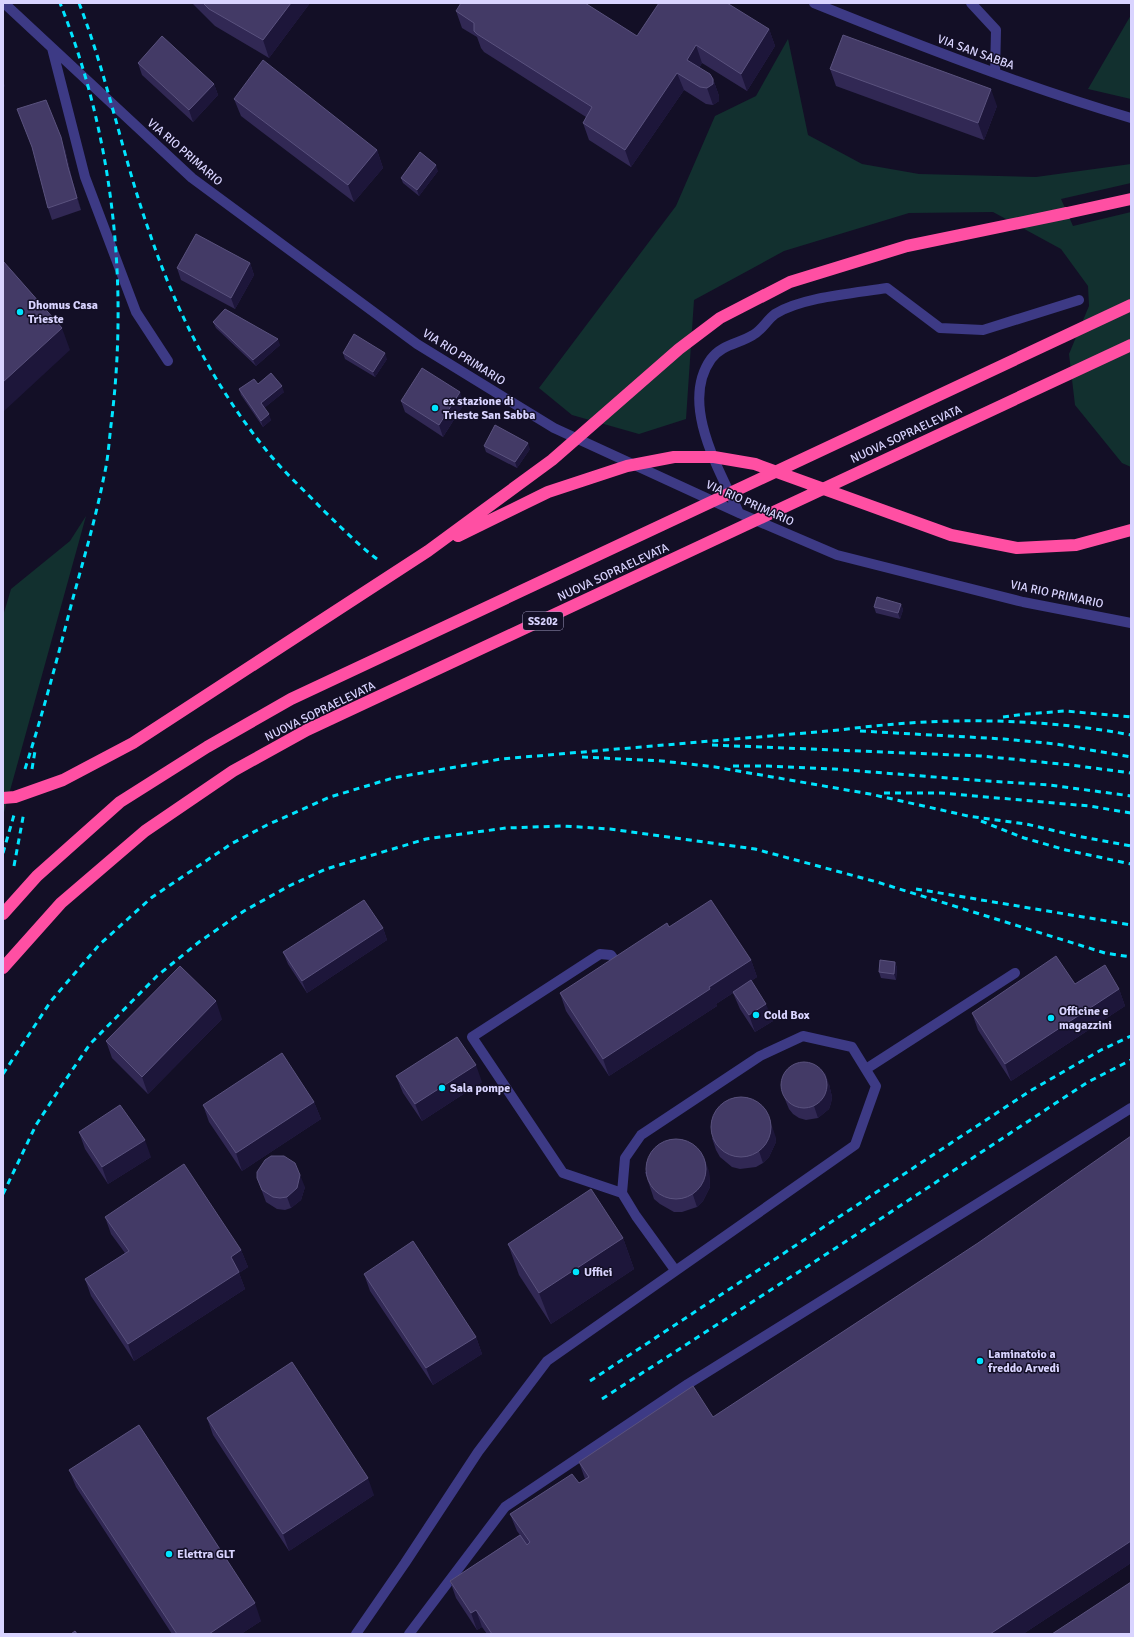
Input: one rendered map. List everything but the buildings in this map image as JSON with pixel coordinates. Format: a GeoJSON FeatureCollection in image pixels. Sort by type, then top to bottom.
{"type":"FeatureCollection","features":[{"type":"Feature","properties":{"kind":"highway"},"geometry":{"type":"LineString","coordinates":[[3,798],[15,797],[63,780],[133,743],[428,551],[552,460],[679,349],[720,318],[790,282],[907,246],[1131,199]]}},
{"type":"Feature","properties":{"kind":"highway","name":"NUOVA SOPRAELEVATA"},"geometry":{"type":"LineString","coordinates":[[3,914],[37,876],[120,802],[207,747],[291,698],[1131,305]]}},
{"type":"Feature","properties":{"kind":"highway","name":"NUOVA SOPRAELEVATA"},"geometry":{"type":"LineString","coordinates":[[3,968],[61,903],[145,831],[233,771],[307,730],[518,633],[1131,345]]}},
{"type":"Feature","properties":{"kind":"highway"},"geometry":{"type":"LineString","coordinates":[[428,551],[548,492],[627,466],[674,457],[714,457],[755,464],[951,535],[1017,548],[1076,545],[1131,530]]}},
{"type":"Feature","properties":{"kind":"street","name":"VIA RIO PRIMARIO"},"geometry":{"type":"LineString","coordinates":[[4,3],[192,178],[417,344],[554,428],[739,513],[837,555],[1023,602],[1131,623]]}},
{"type":"Feature","properties":{"kind":"street","name":"VIA SAN SABBA"},"geometry":{"type":"LineString","coordinates":[[814,3],[904,39],[1048,92],[1131,118]]}},
{"type":"Feature","properties":{"kind":"street"},"geometry":{"type":"LineString","coordinates":[[971,3],[996,30],[995,72]]}},
{"type":"Feature","properties":{"kind":"street"},"geometry":{"type":"LineString","coordinates":[[52,48],[85,177],[136,312],[168,361]]}},
{"type":"Feature","properties":{"kind":"street"},"geometry":{"type":"LineString","coordinates":[[739,513],[706,439],[699,406],[702,378],[712,358],[728,344],[754,335],[775,315],[798,304],[888,288],[940,328],[983,330],[1078,300]]}},
{"type":"Feature","properties":{"kind":"street"},"geometry":{"type":"LineString","coordinates":[[618,964],[611,955],[600,954],[472,1037],[562,1173],[622,1193]]}},
{"type":"Feature","properties":{"kind":"street"},"geometry":{"type":"LineString","coordinates":[[866,1069],[1015,973]]}},
{"type":"Feature","properties":{"kind":"street"},"geometry":{"type":"LineString","coordinates":[[356,1634],[478,1452],[547,1361],[854,1145],[876,1086],[852,1047],[803,1036],[760,1056],[641,1135],[625,1158],[622,1193],[636,1216],[675,1270]]}},
{"type":"Feature","properties":{"kind":"street"},"geometry":{"type":"LineString","coordinates":[[409,1634],[504,1508],[688,1384],[1131,1108]]}},
{"type":"Feature","properties":{"kind":"green space"},"geometry":{"type":"Polygon","coordinates":[[[1131,15],[1131,99],[1088,89],[1131,15]]]}},
{"type":"Feature","properties":{"kind":"green space"},"geometry":{"type":"Polygon","coordinates":[[[788,39],[808,135],[862,164],[919,174],[1036,177],[1131,164],[1131,183],[1061,199],[1073,226],[1131,212],[1131,467],[1122,463],[1075,405],[1069,354],[1089,306],[1088,286],[1061,249],[993,212],[909,213],[784,251],[694,300],[686,419],[639,434],[572,415],[539,388],[676,206],[715,116],[756,96],[788,39]]]}},
{"type":"Feature","properties":{"kind":"green space"},"geometry":{"type":"Polygon","coordinates":[[[86,516],[3,816],[3,616],[11,589],[70,541],[86,516]]]}},
{"type":"Feature","properties":{"kind":"railway"},"geometry":{"type":"LineString","coordinates":[[25,769],[50,684],[97,507],[107,457],[116,372],[118,318],[117,264],[112,211],[104,157],[93,105],[78,53],[60,3]]}},
{"type":"Feature","properties":{"kind":"railway"},"geometry":{"type":"LineString","coordinates":[[79,3],[99,60],[140,205],[150,234],[173,293],[200,350],[233,405],[271,456],[323,510],[381,562]]}},
{"type":"Feature","properties":{"kind":"railway"},"geometry":{"type":"LineString","coordinates":[[1003,717],[1065,711],[1131,717]]}},
{"type":"Feature","properties":{"kind":"railway"},"geometry":{"type":"LineString","coordinates":[[3,1074],[51,1001],[99,945],[151,898],[231,844],[267,825],[330,797],[393,778],[501,759],[913,723],[949,721],[1022,722],[1095,729],[1131,735]]}},
{"type":"Feature","properties":{"kind":"railway"},"geometry":{"type":"LineString","coordinates":[[860,731],[1004,739],[1056,744],[1131,757]]}},
{"type":"Feature","properties":{"kind":"railway"},"geometry":{"type":"LineString","coordinates":[[712,745],[981,756],[1131,773]]}},
{"type":"Feature","properties":{"kind":"railway"},"geometry":{"type":"LineString","coordinates":[[32,769],[35,751]]}},
{"type":"Feature","properties":{"kind":"railway"},"geometry":{"type":"LineString","coordinates":[[582,757],[662,761],[715,767],[870,794],[968,816],[1026,824],[1077,836],[1131,846]]}},
{"type":"Feature","properties":{"kind":"railway"},"geometry":{"type":"LineString","coordinates":[[733,766],[834,769],[1050,785],[1131,796]]}},
{"type":"Feature","properties":{"kind":"railway"},"geometry":{"type":"LineString","coordinates":[[884,793],[941,793],[1089,806],[1131,813]]}},
{"type":"Feature","properties":{"kind":"railway"},"geometry":{"type":"LineString","coordinates":[[14,866],[24,812]]}},
{"type":"Feature","properties":{"kind":"railway"},"geometry":{"type":"LineString","coordinates":[[3,853],[14,815]]}},
{"type":"Feature","properties":{"kind":"railway"},"geometry":{"type":"LineString","coordinates":[[981,821],[1024,838],[1066,850],[1131,864]]}},
{"type":"Feature","properties":{"kind":"railway"},"geometry":{"type":"LineString","coordinates":[[3,1194],[36,1125],[90,1044],[157,976],[199,942],[244,911],[289,886],[326,869],[426,839],[506,828],[563,826],[610,829],[755,849],[877,882],[1105,953],[1131,957]]}},
{"type":"Feature","properties":{"kind":"railway"},"geometry":{"type":"LineString","coordinates":[[916,889],[1131,925]]}},
{"type":"Feature","properties":{"kind":"railway"},"geometry":{"type":"LineString","coordinates":[[590,1381],[1030,1091],[1101,1050],[1131,1036]]}},
{"type":"Feature","properties":{"kind":"railway"},"geometry":{"type":"LineString","coordinates":[[602,1399],[862,1231],[1088,1082],[1131,1060]]}},
{"type":"Feature","properties":{"kind":"place","name":"Dhomus Casa Trieste"},"geometry":{"type":"Point","coordinates":[20,312]}},
{"type":"Feature","properties":{"kind":"place","name":"ex stazione di Trieste San Sabba"},"geometry":{"type":"Point","coordinates":[435,408]}},
{"type":"Feature","properties":{"kind":"place","name":"Cold Box"},"geometry":{"type":"Point","coordinates":[756,1015]}},
{"type":"Feature","properties":{"kind":"place","name":"Officine e magazzini"},"geometry":{"type":"Point","coordinates":[1051,1018]}},
{"type":"Feature","properties":{"kind":"place","name":"Sala pompe"},"geometry":{"type":"Point","coordinates":[442,1088]}},
{"type":"Feature","properties":{"kind":"place","name":"Uffici"},"geometry":{"type":"Point","coordinates":[576,1272]}},
{"type":"Feature","properties":{"kind":"place","name":"Laminatoio a freddo Arvedi"},"geometry":{"type":"Point","coordinates":[980,1361]}},
{"type":"Feature","properties":{"kind":"place","name":"Elettra GLT"},"geometry":{"type":"Point","coordinates":[169,1554]}}]}
